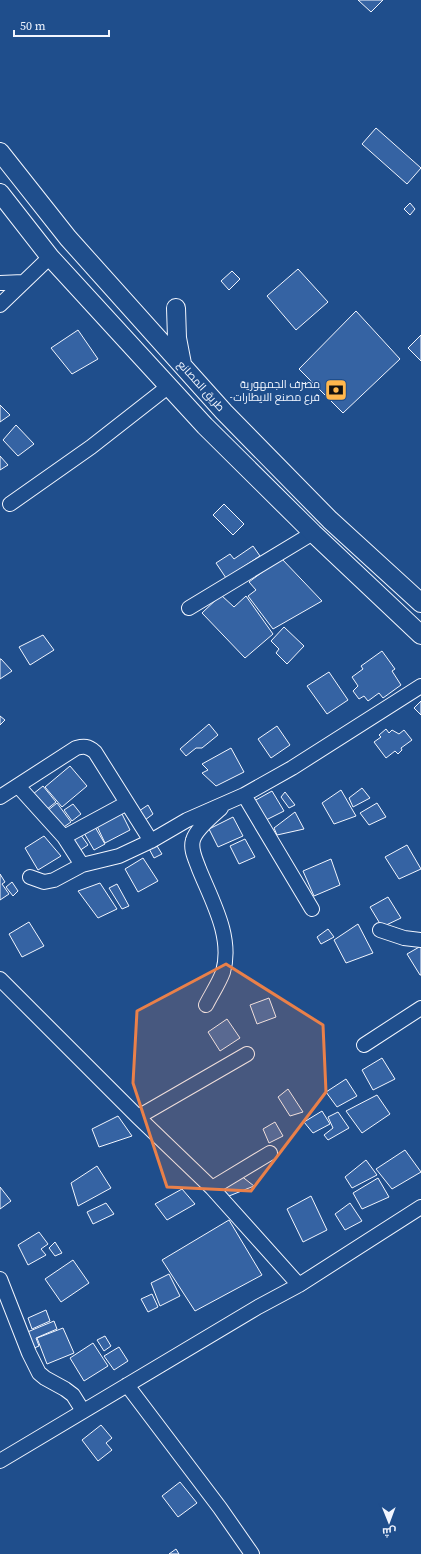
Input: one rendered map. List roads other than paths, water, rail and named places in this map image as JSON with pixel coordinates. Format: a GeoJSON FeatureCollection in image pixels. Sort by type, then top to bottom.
{"type":"FeatureCollection","features":[{"type":"Feature","properties":{"kind":"main road","name":"طريق المصانع"},"geometry":{"type":"LineString","coordinates":[[0,152],[68,238],[224,412],[330,520],[421,603]]}},
{"type":"Feature","properties":{"kind":"main road"},"geometry":{"type":"LineString","coordinates":[[0,193],[50,257],[235,456],[313,533],[421,635]]}},
{"type":"Feature","properties":{"kind":"main road"},"geometry":{"type":"LineString","coordinates":[[176,308],[177,338],[182,365]]}},
{"type":"Feature","properties":{"kind":"street"},"geometry":{"type":"LineString","coordinates":[[0,305],[50,257]]}},
{"type":"Feature","properties":{"kind":"street"},"geometry":{"type":"LineString","coordinates":[[0,283],[24,282]]}},
{"type":"Feature","properties":{"kind":"street"},"geometry":{"type":"LineString","coordinates":[[10,504],[91,447],[169,386]]}},
{"type":"Feature","properties":{"kind":"street"},"geometry":{"type":"LineString","coordinates":[[189,608],[313,533]]}},
{"type":"Feature","properties":{"kind":"street"},"geometry":{"type":"LineString","coordinates":[[30,878],[44,882],[54,880],[73,868],[120,856],[151,841],[187,820],[226,804],[273,779],[421,686]]}},
{"type":"Feature","properties":{"kind":"street"},"geometry":{"type":"LineString","coordinates":[[0,797],[76,748],[83,746],[89,747],[95,752],[151,841]]}},
{"type":"Feature","properties":{"kind":"street"},"geometry":{"type":"LineString","coordinates":[[18,786],[64,836],[82,865]]}},
{"type":"Feature","properties":{"kind":"street"},"geometry":{"type":"LineString","coordinates":[[244,795],[312,909]]}},
{"type":"Feature","properties":{"kind":"street"},"geometry":{"type":"LineString","coordinates":[[64,836],[127,803]]}},
{"type":"Feature","properties":{"kind":"street"},"geometry":{"type":"LineString","coordinates":[[206,1005],[223,973],[227,950],[216,910],[193,853],[192,842],[195,834],[226,804]]}},
{"type":"Feature","properties":{"kind":"street"},"geometry":{"type":"LineString","coordinates":[[380,930],[404,938],[421,940]]}},
{"type":"Feature","properties":{"kind":"street"},"geometry":{"type":"LineString","coordinates":[[0,979],[138,1117],[212,1188],[299,1285]]}},
{"type":"Feature","properties":{"kind":"street"},"geometry":{"type":"LineString","coordinates":[[364,1045],[421,1008]]}},
{"type":"Feature","properties":{"kind":"street"},"geometry":{"type":"LineString","coordinates":[[138,1117],[247,1054]]}},
{"type":"Feature","properties":{"kind":"street"},"geometry":{"type":"LineString","coordinates":[[212,1188],[270,1153]]}},
{"type":"Feature","properties":{"kind":"street"},"geometry":{"type":"LineString","coordinates":[[0,1461],[258,1307],[299,1285],[421,1207]]}},
{"type":"Feature","properties":{"kind":"street"},"geometry":{"type":"LineString","coordinates":[[0,1279],[29,1354],[39,1373],[73,1395],[83,1411]]}},
{"type":"Feature","properties":{"kind":"street"},"geometry":{"type":"LineString","coordinates":[[127,1385],[220,1508],[252,1554]]}},
{"type":"Feature","properties":{"kind":"place","name":"مصرف الجمهورية -فرع مصنع الايطارات"},"geometry":{"type":"Point","coordinates":[336,390]}}]}
